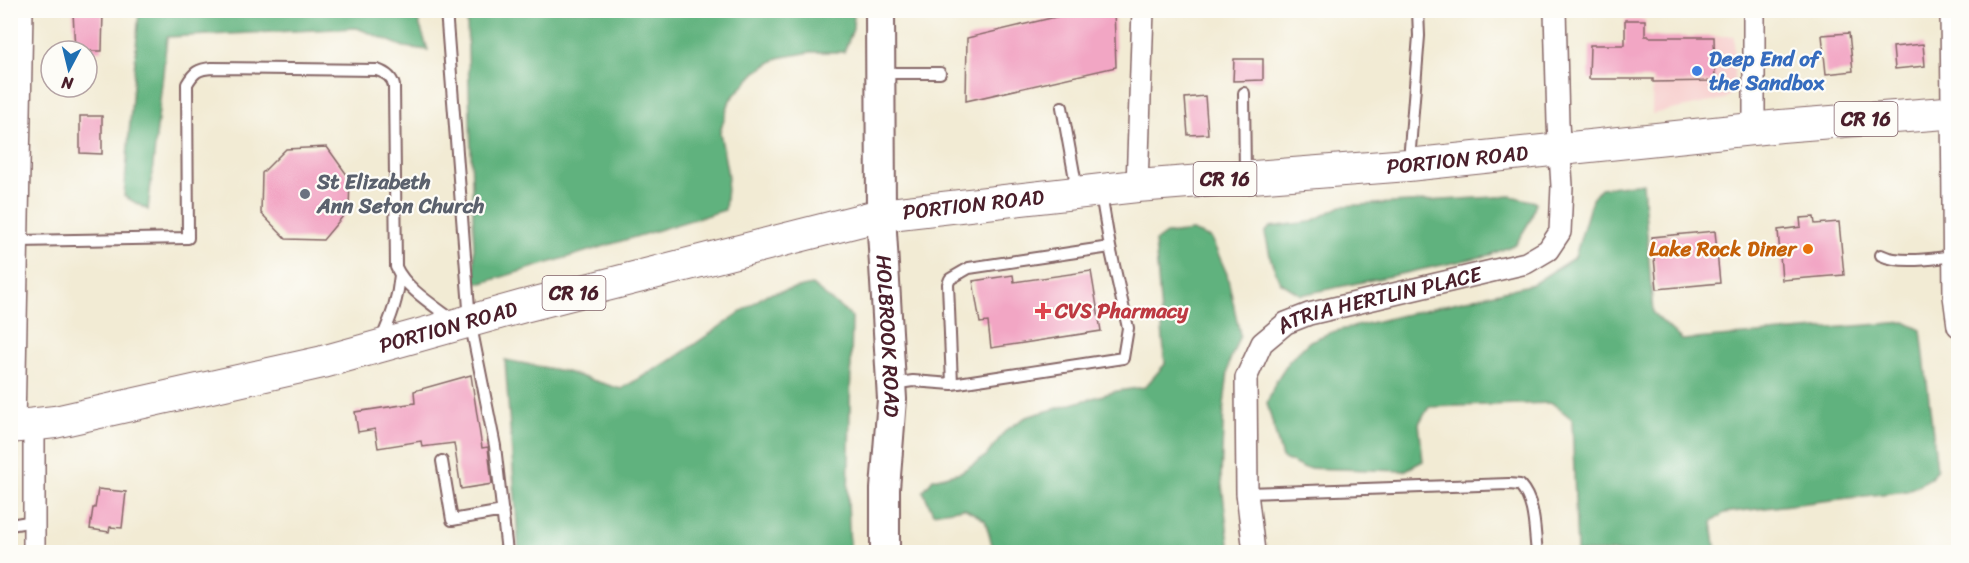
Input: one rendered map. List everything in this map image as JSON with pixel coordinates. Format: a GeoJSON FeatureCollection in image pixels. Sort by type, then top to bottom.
{"type":"FeatureCollection","features":[{"type":"Feature","properties":{"kind":"main road","name":"PORTION ROAD"},"geometry":{"type":"LineString","coordinates":[[20,426],[256,378],[881,215],[1089,190],[1408,165],[1755,129],[1955,112]]}},
{"type":"Feature","properties":{"kind":"street"},"geometry":{"type":"LineString","coordinates":[[22,10],[18,241],[20,426],[34,521],[34,552]]}},
{"type":"Feature","properties":{"kind":"street","name":"HOLBROOK ROAD"},"geometry":{"type":"LineString","coordinates":[[880,10],[881,215],[892,384],[885,489],[885,552]]}},
{"type":"Feature","properties":{"kind":"street"},"geometry":{"type":"LineString","coordinates":[[1137,186],[1143,10]]}},
{"type":"Feature","properties":{"kind":"street","name":"ATRIA HERTLIN PLACE"},"geometry":{"type":"LineString","coordinates":[[1254,552],[1247,493],[1246,378],[1262,343],[1286,323],[1308,314],[1526,263],[1548,250],[1560,232],[1561,149],[1558,123],[1555,10]]}},
{"type":"Feature","properties":{"kind":"street"},"geometry":{"type":"LineString","coordinates":[[1754,10],[1755,129]]}},
{"type":"Feature","properties":{"kind":"street"},"geometry":{"type":"LineString","coordinates":[[1951,10],[1955,112],[1954,296],[1959,326]]}},
{"type":"Feature","properties":{"kind":"lane"},"geometry":{"type":"LineString","coordinates":[[446,10],[465,323],[495,446],[507,552]]}},
{"type":"Feature","properties":{"kind":"lane"},"geometry":{"type":"LineString","coordinates":[[1408,165],[1410,120],[1419,36],[1418,10]]}},
{"type":"Feature","properties":{"kind":"lane"},"geometry":{"type":"LineString","coordinates":[[18,241],[188,238],[187,84],[193,73],[201,69],[377,70],[386,73],[393,80],[394,86],[396,267],[400,275],[433,305],[465,323]]}},
{"type":"Feature","properties":{"kind":"lane"},"geometry":{"type":"LineString","coordinates":[[880,73],[940,73]]}},
{"type":"Feature","properties":{"kind":"lane"},"geometry":{"type":"LineString","coordinates":[[1244,93],[1245,177]]}},
{"type":"Feature","properties":{"kind":"lane"},"geometry":{"type":"LineString","coordinates":[[892,384],[913,381],[952,384],[1123,358],[1128,328],[1110,247],[1062,107]]}},
{"type":"Feature","properties":{"kind":"lane"},"geometry":{"type":"LineString","coordinates":[[952,384],[948,285],[950,279],[969,268],[1110,247]]}},
{"type":"Feature","properties":{"kind":"lane"},"geometry":{"type":"LineString","coordinates":[[1881,255],[1889,259],[1930,259],[1953,255]]}},
{"type":"Feature","properties":{"kind":"lane"},"geometry":{"type":"LineString","coordinates":[[378,347],[392,317],[398,296],[400,275]]}},
{"type":"Feature","properties":{"kind":"lane"},"geometry":{"type":"LineString","coordinates":[[442,461],[452,520],[503,511]]}},
{"type":"Feature","properties":{"kind":"lane"},"geometry":{"type":"LineString","coordinates":[[1247,493],[1520,485],[1527,493],[1532,508],[1537,552]]}},
{"type":"Feature","properties":{"kind":"lane"},"geometry":{"type":"LineString","coordinates":[[10,525],[34,521]]}},
{"type":"Feature","properties":{"kind":"shaded area"},"geometry":{"type":"Polygon","coordinates":[[[1734,36],[1734,92],[1725,99],[1652,114],[1653,37],[1734,36]]]}},
{"type":"Feature","properties":{"kind":"green space"},"geometry":{"type":"Polygon","coordinates":[[[139,11],[415,11],[428,50],[404,47],[357,28],[167,37],[148,210],[124,196],[139,11]]]}},
{"type":"Feature","properties":{"kind":"green space"},"geometry":{"type":"Polygon","coordinates":[[[475,11],[854,11],[853,29],[844,52],[811,52],[778,58],[756,72],[730,100],[720,132],[728,176],[725,210],[482,283],[475,282],[467,20],[475,11]]]}},
{"type":"Feature","properties":{"kind":"green space"},"geometry":{"type":"Polygon","coordinates":[[[1643,183],[1653,313],[1682,340],[1905,322],[1921,330],[1937,469],[1931,478],[1907,491],[1724,513],[1712,522],[1716,552],[1577,552],[1572,419],[1552,403],[1429,407],[1419,423],[1423,461],[1404,471],[1303,468],[1282,458],[1267,403],[1276,381],[1289,361],[1310,341],[1332,332],[1533,284],[1575,257],[1592,199],[1601,188],[1643,183]]]}},
{"type":"Feature","properties":{"kind":"green space"},"geometry":{"type":"Polygon","coordinates":[[[1511,196],[1536,202],[1531,219],[1516,244],[1490,255],[1301,295],[1280,282],[1271,260],[1265,233],[1270,227],[1310,222],[1341,206],[1511,196]]]}},
{"type":"Feature","properties":{"kind":"green space"},"geometry":{"type":"Polygon","coordinates":[[[1192,231],[1211,238],[1227,274],[1240,335],[1229,363],[1224,405],[1221,477],[1230,552],[994,552],[985,520],[964,508],[933,513],[923,491],[933,479],[961,472],[986,456],[1006,430],[1026,417],[1117,391],[1145,387],[1165,364],[1155,242],[1166,234],[1192,231]]]}},
{"type":"Feature","properties":{"kind":"green space"},"geometry":{"type":"Polygon","coordinates":[[[812,285],[852,317],[848,501],[850,552],[519,552],[505,360],[563,371],[621,389],[673,359],[767,294],[812,285]]]}},
{"type":"Feature","properties":{"kind":"building"},"geometry":{"type":"Polygon","coordinates":[[[1085,10],[1114,10],[1116,67],[966,101],[967,38],[1085,10]]]}},
{"type":"Feature","properties":{"kind":"building"},"geometry":{"type":"Polygon","coordinates":[[[73,12],[103,12],[102,51],[99,51],[99,39],[74,39],[73,12]]]}},
{"type":"Feature","properties":{"kind":"building"},"geometry":{"type":"Polygon","coordinates":[[[1625,20],[1645,20],[1645,36],[1649,37],[1714,37],[1715,81],[1653,82],[1653,79],[1589,79],[1590,45],[1625,45],[1625,20]]]}},
{"type":"Feature","properties":{"kind":"building"},"geometry":{"type":"Polygon","coordinates":[[[1849,33],[1853,71],[1826,74],[1822,35],[1849,33]]]}},
{"type":"Feature","properties":{"kind":"building"},"geometry":{"type":"Polygon","coordinates":[[[1923,44],[1925,66],[1895,69],[1893,47],[1923,44]]]}},
{"type":"Feature","properties":{"kind":"building"},"geometry":{"type":"Polygon","coordinates":[[[1234,59],[1263,59],[1263,80],[1233,81],[1234,59]]]}},
{"type":"Feature","properties":{"kind":"building"},"geometry":{"type":"Polygon","coordinates":[[[1205,96],[1208,134],[1188,135],[1185,98],[1205,96]]]}},
{"type":"Feature","properties":{"kind":"building"},"geometry":{"type":"Polygon","coordinates":[[[80,116],[102,116],[102,154],[80,153],[80,116]]]}},
{"type":"Feature","properties":{"kind":"building","name":"St Elizabeth Ann Seton Church"},"geometry":{"type":"Polygon","coordinates":[[[327,147],[350,179],[349,209],[323,240],[286,239],[261,213],[262,173],[286,149],[327,147]]]}},
{"type":"Feature","properties":{"kind":"building"},"geometry":{"type":"Polygon","coordinates":[[[1814,217],[1815,224],[1839,222],[1844,275],[1782,280],[1778,230],[1801,227],[1800,218],[1814,217]]]}},
{"type":"Feature","properties":{"kind":"building"},"geometry":{"type":"Polygon","coordinates":[[[1715,231],[1720,283],[1657,289],[1652,237],[1715,231]]]}},
{"type":"Feature","properties":{"kind":"building"},"geometry":{"type":"Polygon","coordinates":[[[1091,271],[1101,331],[991,348],[988,322],[980,323],[973,281],[1013,275],[1014,282],[1091,271]]]}},
{"type":"Feature","properties":{"kind":"building"},"geometry":{"type":"Polygon","coordinates":[[[471,375],[482,448],[488,447],[492,484],[461,489],[454,443],[422,447],[421,441],[378,448],[375,429],[358,432],[355,412],[415,403],[414,391],[471,375]]]}},
{"type":"Feature","properties":{"kind":"building"},"geometry":{"type":"Polygon","coordinates":[[[98,489],[126,492],[122,528],[110,527],[109,532],[90,529],[98,489]]]}},
{"type":"Feature","properties":{"kind":"place","name":"Deep End of the Sandbox"},"geometry":{"type":"Point","coordinates":[1697,71]}},
{"type":"Feature","properties":{"kind":"place","name":"St Elizabeth Ann Seton Church"},"geometry":{"type":"Point","coordinates":[305,194]}},
{"type":"Feature","properties":{"kind":"place","name":"Lake Rock Diner"},"geometry":{"type":"Point","coordinates":[1808,249]}},
{"type":"Feature","properties":{"kind":"place","name":"CVS Pharmacy"},"geometry":{"type":"Point","coordinates":[1043,311]}}]}
